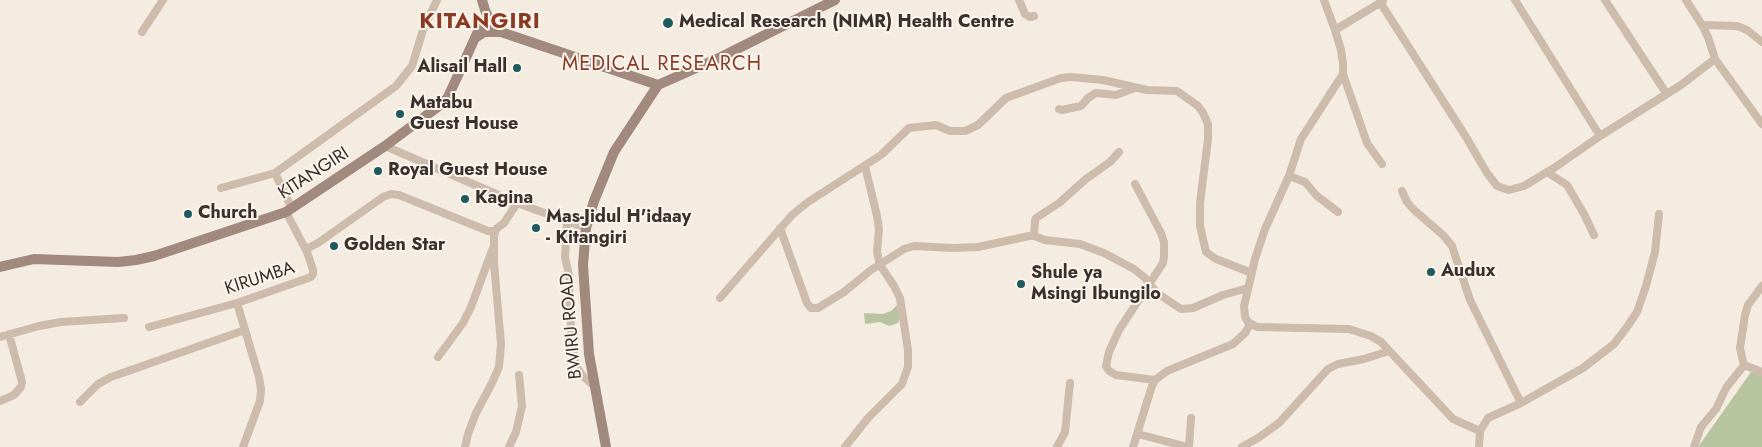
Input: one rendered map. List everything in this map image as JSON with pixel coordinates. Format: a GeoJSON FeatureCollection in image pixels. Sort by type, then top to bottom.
{"type":"FeatureCollection","features":[{"type":"Feature","properties":{"kind":"main road"},"geometry":{"type":"LineString","coordinates":[[486,21],[501,32],[658,85],[721,57],[835,0]]}},
{"type":"Feature","properties":{"kind":"main road","name":"KITANGIRI"},"geometry":{"type":"LineString","coordinates":[[0,267],[34,259],[118,262],[136,260],[154,256],[289,211],[385,146],[443,103],[448,97],[474,39],[486,21]]}},
{"type":"Feature","properties":{"kind":"main road","name":"BWIRU ROAD"},"geometry":{"type":"LineString","coordinates":[[606,447],[594,386],[585,312],[583,266],[586,228],[594,201],[614,152],[658,85]]}},
{"type":"Feature","properties":{"kind":"street"},"geometry":{"type":"LineString","coordinates":[[142,32],[163,0]]}},
{"type":"Feature","properties":{"kind":"street"},"geometry":{"type":"LineString","coordinates":[[221,188],[275,173],[401,82],[412,66],[423,30],[437,0]]}},
{"type":"Feature","properties":{"kind":"street"},"geometry":{"type":"LineString","coordinates":[[1019,0],[1024,14],[1030,17],[1034,16]]}},
{"type":"Feature","properties":{"kind":"street"},"geometry":{"type":"LineString","coordinates":[[1324,0],[1335,30],[1343,63],[1343,74],[1367,143],[1382,164]]}},
{"type":"Feature","properties":{"kind":"street"},"geometry":{"type":"LineString","coordinates":[[1515,0],[1600,136]]}},
{"type":"Feature","properties":{"kind":"street"},"geometry":{"type":"LineString","coordinates":[[1605,0],[1666,93]]}},
{"type":"Feature","properties":{"kind":"street"},"geometry":{"type":"LineString","coordinates":[[1686,0],[1708,37],[1714,59],[1762,124]]}},
{"type":"Feature","properties":{"kind":"street"},"geometry":{"type":"LineString","coordinates":[[1335,30],[1382,1],[1462,129],[1487,173],[1497,186],[1509,190],[1516,189],[1547,172],[1681,85],[1714,59]]}},
{"type":"Feature","properties":{"kind":"street"},"geometry":{"type":"LineString","coordinates":[[1702,25],[1736,26],[1747,30],[1762,42]]}},
{"type":"Feature","properties":{"kind":"street"},"geometry":{"type":"LineString","coordinates":[[1343,74],[1301,139],[1289,176],[1265,229],[1248,288],[1244,312],[1245,317],[1250,324],[1257,327],[1349,329],[1371,336],[1381,342],[1454,419],[1480,430]]}},
{"type":"Feature","properties":{"kind":"street"},"geometry":{"type":"LineString","coordinates":[[720,298],[792,214],[888,150],[905,130],[936,125],[950,131],[965,131],[978,124],[1006,98],[1060,78],[1103,80],[1147,90],[1177,90],[1190,99],[1207,119],[1208,130],[1200,188],[1199,215],[1201,236],[1206,252],[1216,259],[1252,273]]}},
{"type":"Feature","properties":{"kind":"street"},"geometry":{"type":"LineString","coordinates":[[1059,109],[1081,106],[1096,93],[1116,95],[1135,88]]}},
{"type":"Feature","properties":{"kind":"street"},"geometry":{"type":"LineString","coordinates":[[385,146],[517,203],[586,228]]}},
{"type":"Feature","properties":{"kind":"street"},"geometry":{"type":"LineString","coordinates":[[1034,236],[1034,221],[1036,218],[1060,203],[1086,179],[1110,162],[1119,152]]}},
{"type":"Feature","properties":{"kind":"street"},"geometry":{"type":"LineString","coordinates":[[845,447],[868,418],[902,384],[908,367],[907,342],[900,298],[880,265],[877,252],[879,229],[865,166]]}},
{"type":"Feature","properties":{"kind":"street"},"geometry":{"type":"LineString","coordinates":[[1547,172],[1567,186],[1594,235]]}},
{"type":"Feature","properties":{"kind":"street","name":"KIRUMBA"},"geometry":{"type":"LineString","coordinates":[[149,327],[237,303],[311,277],[314,270],[275,173]]}},
{"type":"Feature","properties":{"kind":"street"},"geometry":{"type":"LineString","coordinates":[[1289,176],[1305,182],[1317,196],[1338,212]]}},
{"type":"Feature","properties":{"kind":"street"},"geometry":{"type":"LineString","coordinates":[[1135,184],[1164,242],[1165,253],[1163,263],[1119,330],[1109,352],[1106,366],[1109,371],[1116,375],[1155,380]]}},
{"type":"Feature","properties":{"kind":"street"},"geometry":{"type":"LineString","coordinates":[[1402,191],[1413,209],[1444,236],[1452,246],[1470,300],[1521,403]]}},
{"type":"Feature","properties":{"kind":"street"},"geometry":{"type":"LineString","coordinates":[[306,249],[383,197],[391,194],[399,195],[488,231],[494,231],[504,223],[517,203]]}},
{"type":"Feature","properties":{"kind":"street"},"geometry":{"type":"LineString","coordinates":[[1479,447],[1480,430],[1488,418],[1521,403],[1589,364],[1614,344],[1637,312],[1646,286],[1655,252],[1659,214]]}},
{"type":"Feature","properties":{"kind":"street"},"geometry":{"type":"LineString","coordinates":[[567,222],[565,257],[570,280],[569,296],[573,354],[576,366],[582,375],[594,386]]}},
{"type":"Feature","properties":{"kind":"street"},"geometry":{"type":"LineString","coordinates":[[780,228],[807,303],[811,308],[818,308],[844,292],[904,249],[914,246],[978,247],[1014,238],[1034,236],[1045,240],[1080,244],[1104,252],[1134,269],[1157,293],[1176,307],[1187,309],[1223,295],[1248,288]]}},
{"type":"Feature","properties":{"kind":"street"},"geometry":{"type":"LineString","coordinates":[[465,447],[476,413],[499,367],[501,354],[494,231]]}},
{"type":"Feature","properties":{"kind":"street"},"geometry":{"type":"LineString","coordinates":[[438,357],[471,307],[494,244]]}},
{"type":"Feature","properties":{"kind":"street"},"geometry":{"type":"LineString","coordinates":[[1744,366],[1740,348],[1744,315],[1748,305],[1762,286]]}},
{"type":"Feature","properties":{"kind":"street"},"geometry":{"type":"LineString","coordinates":[[237,303],[259,377],[260,390],[260,401],[244,447]]}},
{"type":"Feature","properties":{"kind":"street"},"geometry":{"type":"LineString","coordinates":[[0,337],[61,322],[124,318]]}},
{"type":"Feature","properties":{"kind":"street"},"geometry":{"type":"LineString","coordinates":[[1133,447],[1155,380],[1167,371],[1238,340],[1250,324]]}},
{"type":"Feature","properties":{"kind":"street"},"geometry":{"type":"LineString","coordinates":[[80,402],[98,384],[111,378],[245,330]]}},
{"type":"Feature","properties":{"kind":"street"},"geometry":{"type":"LineString","coordinates":[[0,401],[14,395],[22,387],[9,334]]}},
{"type":"Feature","properties":{"kind":"street"},"geometry":{"type":"LineString","coordinates":[[1242,447],[1278,423],[1328,369],[1338,364],[1364,359],[1389,351]]}},
{"type":"Feature","properties":{"kind":"street"},"geometry":{"type":"LineString","coordinates":[[1744,366],[1762,372]]}},
{"type":"Feature","properties":{"kind":"street"},"geometry":{"type":"LineString","coordinates":[[1694,447],[1701,427],[1716,410],[1726,388],[1744,366]]}},
{"type":"Feature","properties":{"kind":"street"},"geometry":{"type":"LineString","coordinates":[[509,447],[518,425],[522,406],[519,375]]}},
{"type":"Feature","properties":{"kind":"street"},"geometry":{"type":"LineString","coordinates":[[1057,447],[1065,432],[1070,383]]}},
{"type":"Feature","properties":{"kind":"street"},"geometry":{"type":"LineString","coordinates":[[1138,434],[1188,447],[1192,418]]}},
{"type":"Feature","properties":{"kind":"green space"},"geometry":{"type":"Polygon","coordinates":[[[897,305],[900,317],[898,323],[889,326],[880,322],[865,324],[864,313],[883,314],[891,311],[897,305]]]}},
{"type":"Feature","properties":{"kind":"green space"},"geometry":{"type":"Polygon","coordinates":[[[1751,372],[1762,376],[1762,447],[1698,447],[1751,372]]]}},
{"type":"Feature","properties":{"kind":"place","name":"Medical Research (NIMR) Health Centre"},"geometry":{"type":"Point","coordinates":[668,23]}},
{"type":"Feature","properties":{"kind":"place","name":"Alisail Hall"},"geometry":{"type":"Point","coordinates":[517,68]}},
{"type":"Feature","properties":{"kind":"place","name":"Matabu Guest House"},"geometry":{"type":"Point","coordinates":[400,114]}},
{"type":"Feature","properties":{"kind":"place","name":"Royal Guest House"},"geometry":{"type":"Point","coordinates":[378,171]}},
{"type":"Feature","properties":{"kind":"place","name":"Kagina"},"geometry":{"type":"Point","coordinates":[465,199]}},
{"type":"Feature","properties":{"kind":"place","name":"Church"},"geometry":{"type":"Point","coordinates":[188,214]}},
{"type":"Feature","properties":{"kind":"place","name":"Mas-Jidul H'idaay - Kitangiri"},"geometry":{"type":"Point","coordinates":[536,228]}},
{"type":"Feature","properties":{"kind":"place","name":"Golden Star"},"geometry":{"type":"Point","coordinates":[334,246]}},
{"type":"Feature","properties":{"kind":"place","name":"Audux"},"geometry":{"type":"Point","coordinates":[1431,272]}},
{"type":"Feature","properties":{"kind":"place","name":"Shule ya Msingi Ibungilo"},"geometry":{"type":"Point","coordinates":[1021,284]}},
{"type":"Feature","properties":{"kind":"district","name":"KITANGIRI"},"geometry":{"type":"Point","coordinates":[480,23]}},
{"type":"Feature","properties":{"kind":"district","name":"MEDICAL RESEARCH"},"geometry":{"type":"Point","coordinates":[662,65]}}]}
